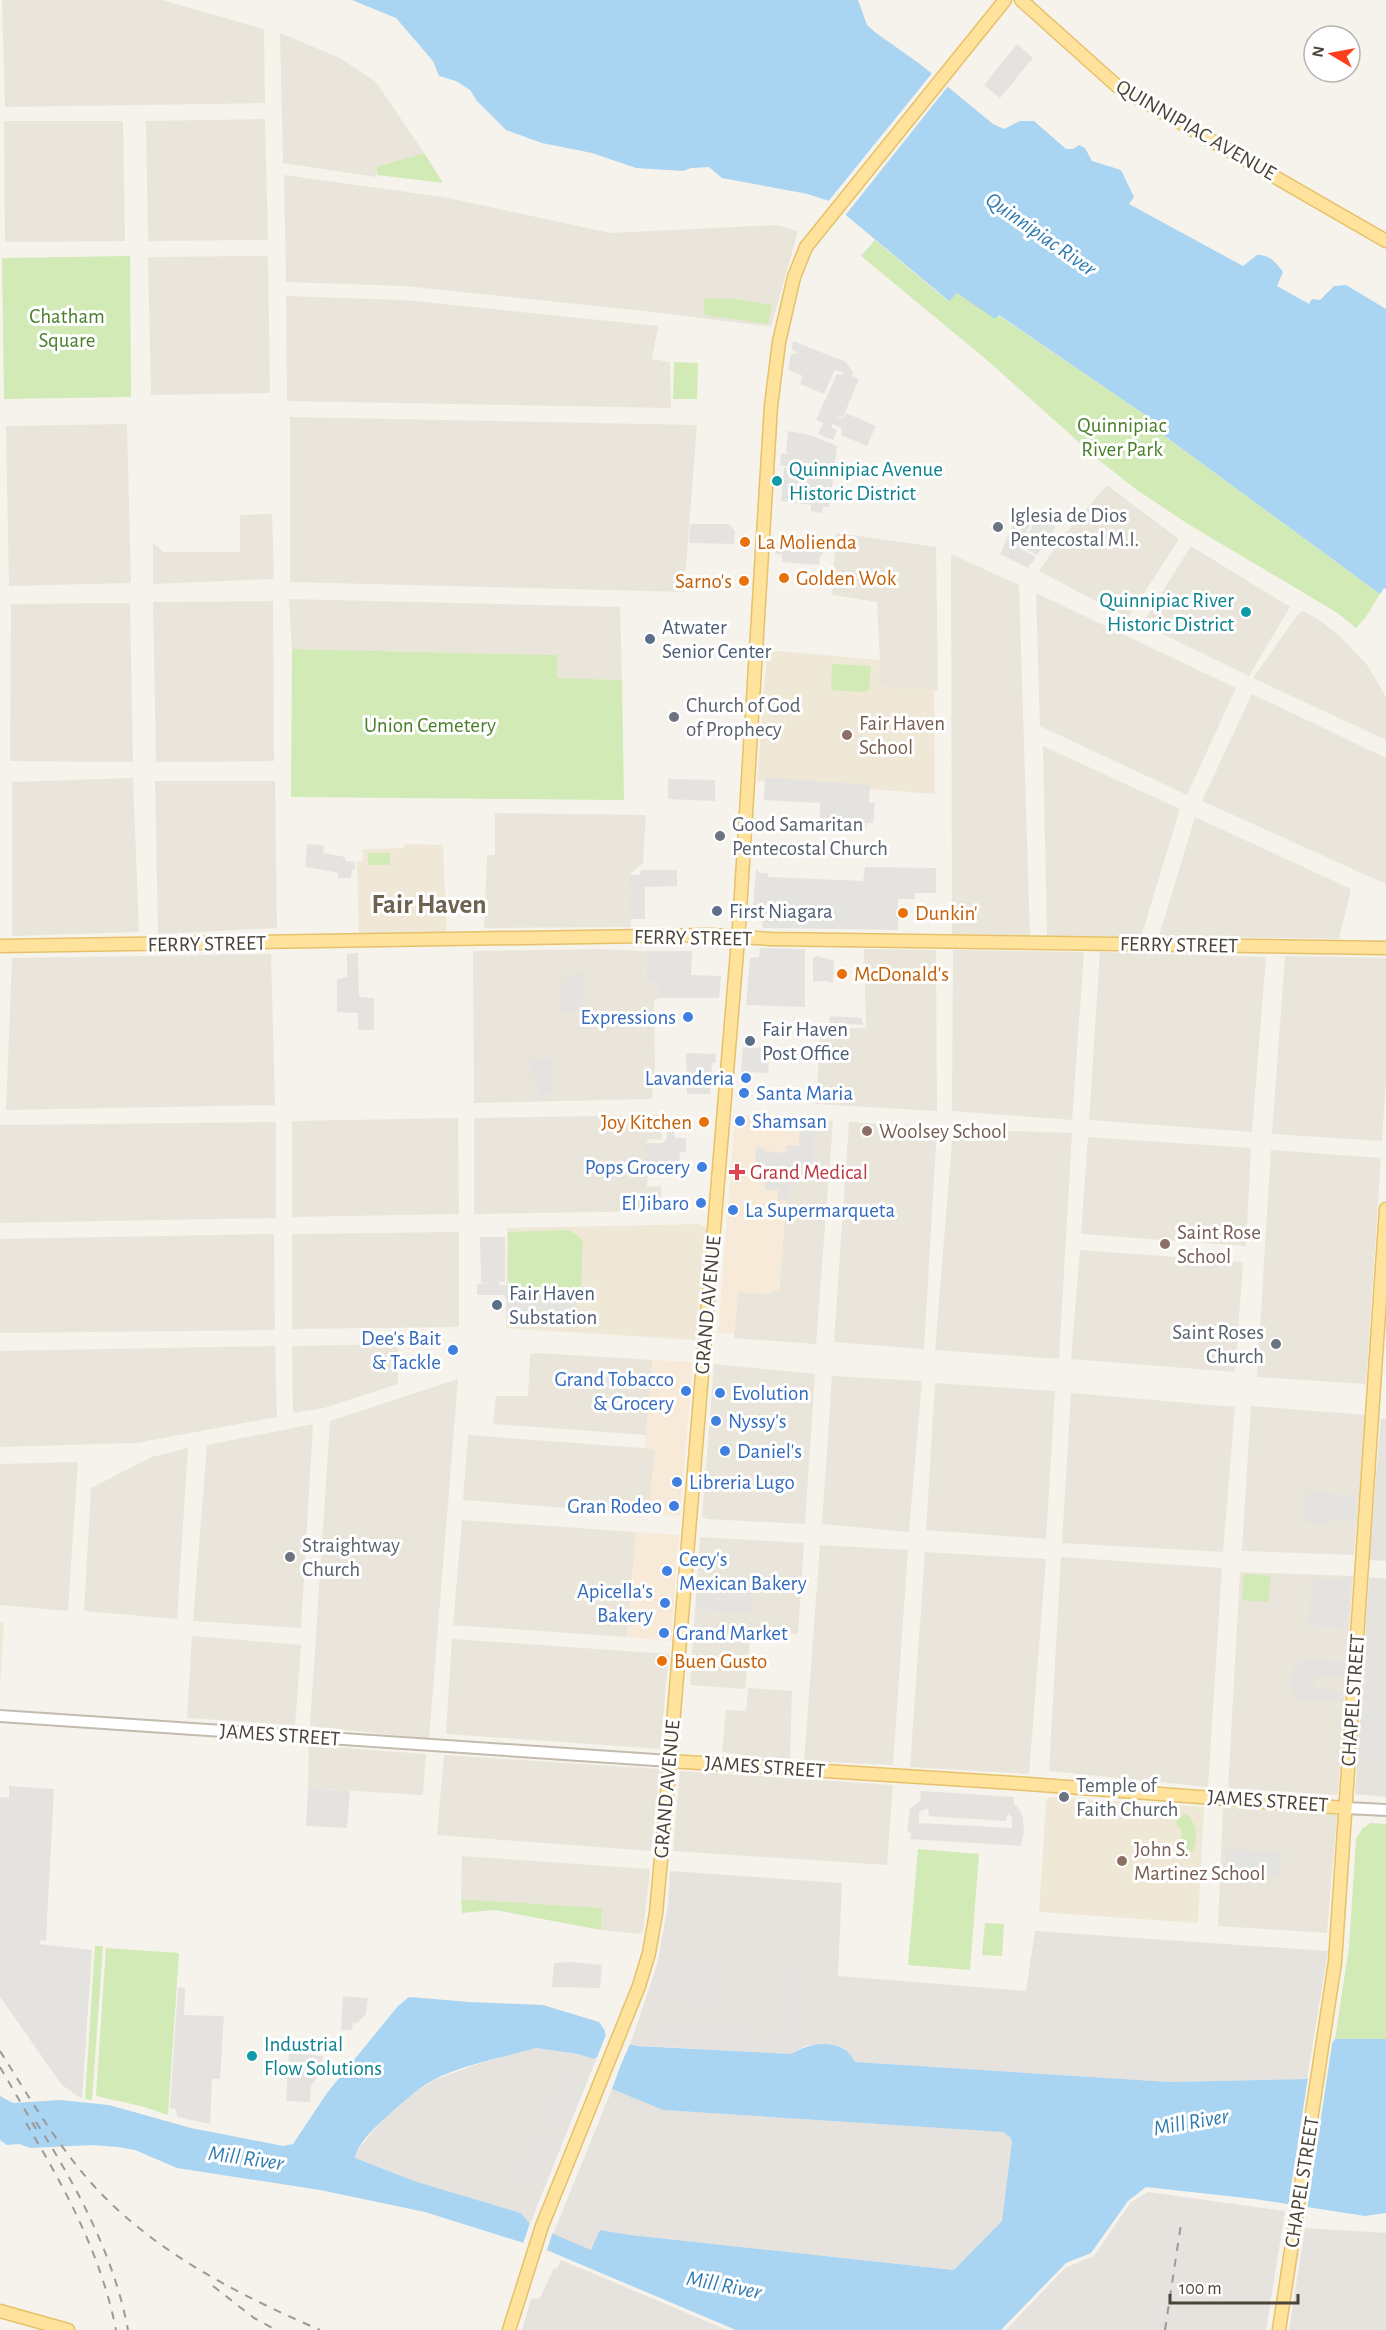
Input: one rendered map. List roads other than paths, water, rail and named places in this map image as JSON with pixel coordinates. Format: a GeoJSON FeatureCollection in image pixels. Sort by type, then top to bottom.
{"type":"FeatureCollection","features":[{"type":"Feature","properties":{"kind":"main road","name":"GRAND AVENUE"},"geometry":{"type":"LineString","coordinates":[[509,2330],[542,2226],[639,1986],[651,1945],[670,1761],[738,936],[775,361],[799,261],[806,247],[1005,0]]}},
{"type":"Feature","properties":{"kind":"main road","name":"QUINNIPIAC AVENUE"},"geometry":{"type":"LineString","coordinates":[[1021,0],[1118,86],[1386,241]]}},
{"type":"Feature","properties":{"kind":"main road","name":"FERRY STREET"},"geometry":{"type":"LineString","coordinates":[[0,946],[711,935],[771,939],[1386,948]]}},
{"type":"Feature","properties":{"kind":"main road","name":"CHAPEL STREET"},"geometry":{"type":"LineString","coordinates":[[1279,2330],[1335,1962],[1386,1209]]}},
{"type":"Feature","properties":{"kind":"main road","name":"JAMES STREET"},"geometry":{"type":"LineString","coordinates":[[670,1761],[1028,1784],[1346,1808]]}},
{"type":"Feature","properties":{"kind":"main road"},"geometry":{"type":"LineString","coordinates":[[0,2312],[68,2330]]}},
{"type":"Feature","properties":{"kind":"street","name":"JAMES STREET"},"geometry":{"type":"LineString","coordinates":[[0,1716],[670,1761]]}},
{"type":"Feature","properties":{"kind":"street","name":"JAMES STREET"},"geometry":{"type":"LineString","coordinates":[[1346,1808],[1386,1810]]}},
{"type":"Feature","properties":{"kind":"water","name":"Quinnipiac River"},"geometry":{"type":"Polygon","coordinates":[[[352,0],[858,0],[867,25],[920,64],[993,124],[1004,129],[1020,121],[1034,121],[1066,149],[1073,149],[1079,145],[1085,148],[1092,161],[1121,170],[1134,197],[1129,204],[1243,266],[1257,255],[1269,258],[1283,272],[1277,286],[1309,304],[1312,299],[1320,300],[1334,286],[1346,285],[1386,309],[1386,589],[1384,588],[1380,594],[1151,426],[1154,421],[999,315],[995,319],[957,293],[949,301],[829,201],[808,194],[722,178],[709,167],[683,171],[636,168],[592,153],[542,143],[506,130],[477,101],[470,90],[456,81],[439,76],[433,61],[396,18],[352,0]]]}},
{"type":"Feature","properties":{"kind":"water","name":"Mill River"},"geometry":{"type":"Polygon","coordinates":[[[409,1997],[543,2005],[599,2022],[605,2031],[606,2039],[637,2046],[791,2054],[809,2046],[829,2044],[844,2049],[855,2062],[1170,2082],[1307,2079],[1335,2039],[1386,2039],[1386,2213],[1365,2216],[1255,2199],[1146,2187],[1128,2201],[1091,2253],[1066,2263],[1001,2330],[736,2330],[549,2251],[425,2212],[320,2190],[177,2168],[135,2150],[118,2147],[92,2145],[31,2148],[19,2144],[7,2145],[0,2140],[0,2096],[13,2103],[60,2100],[109,2105],[191,2128],[283,2146],[293,2144],[327,2093],[398,2006],[409,1997]],[[536,2048],[445,2074],[413,2094],[374,2129],[362,2143],[355,2158],[417,2182],[521,2213],[530,2224],[591,2250],[600,2230],[954,2270],[1002,2221],[1012,2142],[1010,2137],[1003,2132],[663,2110],[612,2089],[620,2067],[597,2057],[594,2059],[578,2054],[536,2048]]]}},
{"type":"Feature","properties":{"kind":"railway"},"geometry":{"type":"LineString","coordinates":[[0,2051],[68,2154],[94,2186],[118,2210],[143,2231],[199,2270],[259,2302],[320,2330]]}},
{"type":"Feature","properties":{"kind":"railway"},"geometry":{"type":"LineString","coordinates":[[0,2067],[36,2129]]}},
{"type":"Feature","properties":{"kind":"railway"},"geometry":{"type":"LineString","coordinates":[[36,2122],[92,2222],[113,2275],[128,2330]]}},
{"type":"Feature","properties":{"kind":"railway"},"geometry":{"type":"LineString","coordinates":[[26,2123],[80,2222],[101,2275],[116,2330]]}},
{"type":"Feature","properties":{"kind":"railway"},"geometry":{"type":"LineString","coordinates":[[1165,2330],[1181,2224]]}},
{"type":"Feature","properties":{"kind":"railway"},"geometry":{"type":"LineString","coordinates":[[213,2286],[254,2318],[276,2330]]}},
{"type":"Feature","properties":{"kind":"place","name":"Quinnipiac Avenue Historic District"},"geometry":{"type":"Point","coordinates":[777,481]}},
{"type":"Feature","properties":{"kind":"place","name":"Iglesia de Dios Pentecostal M.I."},"geometry":{"type":"Point","coordinates":[998,527]}},
{"type":"Feature","properties":{"kind":"place","name":"La Molienda"},"geometry":{"type":"Point","coordinates":[745,542]}},
{"type":"Feature","properties":{"kind":"place","name":"Golden Wok"},"geometry":{"type":"Point","coordinates":[784,578]}},
{"type":"Feature","properties":{"kind":"place","name":"Sarno's"},"geometry":{"type":"Point","coordinates":[744,581]}},
{"type":"Feature","properties":{"kind":"place","name":"Quinnipiac River Historic District"},"geometry":{"type":"Point","coordinates":[1246,612]}},
{"type":"Feature","properties":{"kind":"place","name":"Atwater Senior Center"},"geometry":{"type":"Point","coordinates":[650,639]}},
{"type":"Feature","properties":{"kind":"place","name":"Church of God of Prophecy"},"geometry":{"type":"Point","coordinates":[674,717]}},
{"type":"Feature","properties":{"kind":"place","name":"Fair Haven School"},"geometry":{"type":"Point","coordinates":[847,735]}},
{"type":"Feature","properties":{"kind":"place","name":"Good Samaritan Pentecostal Church"},"geometry":{"type":"Point","coordinates":[720,836]}},
{"type":"Feature","properties":{"kind":"place","name":"First Niagara"},"geometry":{"type":"Point","coordinates":[717,911]}},
{"type":"Feature","properties":{"kind":"place","name":"Dunkin'"},"geometry":{"type":"Point","coordinates":[903,913]}},
{"type":"Feature","properties":{"kind":"place","name":"McDonald's"},"geometry":{"type":"Point","coordinates":[842,974]}},
{"type":"Feature","properties":{"kind":"place","name":"Expressions"},"geometry":{"type":"Point","coordinates":[688,1017]}},
{"type":"Feature","properties":{"kind":"place","name":"Fair Haven Post Office"},"geometry":{"type":"Point","coordinates":[750,1041]}},
{"type":"Feature","properties":{"kind":"place","name":"Lavanderia"},"geometry":{"type":"Point","coordinates":[746,1078]}},
{"type":"Feature","properties":{"kind":"place","name":"Santa Maria"},"geometry":{"type":"Point","coordinates":[744,1093]}},
{"type":"Feature","properties":{"kind":"place","name":"Shamsan"},"geometry":{"type":"Point","coordinates":[740,1121]}},
{"type":"Feature","properties":{"kind":"place","name":"Joy Kitchen"},"geometry":{"type":"Point","coordinates":[704,1122]}},
{"type":"Feature","properties":{"kind":"place","name":"Woolsey School"},"geometry":{"type":"Point","coordinates":[867,1131]}},
{"type":"Feature","properties":{"kind":"place","name":"Pops Grocery"},"geometry":{"type":"Point","coordinates":[702,1167]}},
{"type":"Feature","properties":{"kind":"place","name":"Grand Medical"},"geometry":{"type":"Point","coordinates":[737,1172]}},
{"type":"Feature","properties":{"kind":"place","name":"El Jibaro"},"geometry":{"type":"Point","coordinates":[701,1203]}},
{"type":"Feature","properties":{"kind":"place","name":"La Supermarqueta"},"geometry":{"type":"Point","coordinates":[733,1210]}},
{"type":"Feature","properties":{"kind":"place","name":"Saint Rose School"},"geometry":{"type":"Point","coordinates":[1165,1244]}},
{"type":"Feature","properties":{"kind":"place","name":"Fair Haven Substation"},"geometry":{"type":"Point","coordinates":[497,1305]}},
{"type":"Feature","properties":{"kind":"place","name":"Saint Roses Church"},"geometry":{"type":"Point","coordinates":[1276,1344]}},
{"type":"Feature","properties":{"kind":"place","name":"Dee's Bait & Tackle"},"geometry":{"type":"Point","coordinates":[453,1350]}},
{"type":"Feature","properties":{"kind":"place","name":"Grand Tobacco & Grocery"},"geometry":{"type":"Point","coordinates":[686,1391]}},
{"type":"Feature","properties":{"kind":"place","name":"Evolution"},"geometry":{"type":"Point","coordinates":[720,1393]}},
{"type":"Feature","properties":{"kind":"place","name":"Nyssy's"},"geometry":{"type":"Point","coordinates":[716,1421]}},
{"type":"Feature","properties":{"kind":"place","name":"Daniel's"},"geometry":{"type":"Point","coordinates":[725,1451]}},
{"type":"Feature","properties":{"kind":"place","name":"Libreria Lugo"},"geometry":{"type":"Point","coordinates":[677,1482]}},
{"type":"Feature","properties":{"kind":"place","name":"Gran Rodeo"},"geometry":{"type":"Point","coordinates":[674,1506]}},
{"type":"Feature","properties":{"kind":"place","name":"Straightway Church"},"geometry":{"type":"Point","coordinates":[290,1557]}},
{"type":"Feature","properties":{"kind":"place","name":"Cecy's Mexican Bakery"},"geometry":{"type":"Point","coordinates":[667,1571]}},
{"type":"Feature","properties":{"kind":"place","name":"Apicella's Bakery"},"geometry":{"type":"Point","coordinates":[665,1603]}},
{"type":"Feature","properties":{"kind":"place","name":"Grand Market"},"geometry":{"type":"Point","coordinates":[664,1633]}},
{"type":"Feature","properties":{"kind":"place","name":"Buen Gusto"},"geometry":{"type":"Point","coordinates":[662,1661]}},
{"type":"Feature","properties":{"kind":"place","name":"Temple of Faith Church"},"geometry":{"type":"Point","coordinates":[1064,1797]}},
{"type":"Feature","properties":{"kind":"place","name":"John S. Martinez School"},"geometry":{"type":"Point","coordinates":[1122,1861]}},
{"type":"Feature","properties":{"kind":"place","name":"Industrial Flow Solutions"},"geometry":{"type":"Point","coordinates":[252,2056]}},
{"type":"Feature","properties":{"kind":"district","name":"Fair Haven"},"geometry":{"type":"Point","coordinates":[429,904]}},
{"type":"Feature","properties":{"kind":"park label","name":"Chatham Square"},"geometry":{"type":"Point","coordinates":[67,328]}},
{"type":"Feature","properties":{"kind":"park label","name":"Quinnipiac River Park"},"geometry":{"type":"Point","coordinates":[1122,437]}},
{"type":"Feature","properties":{"kind":"park label","name":"Union Cemetery"},"geometry":{"type":"Point","coordinates":[430,725]}}]}
